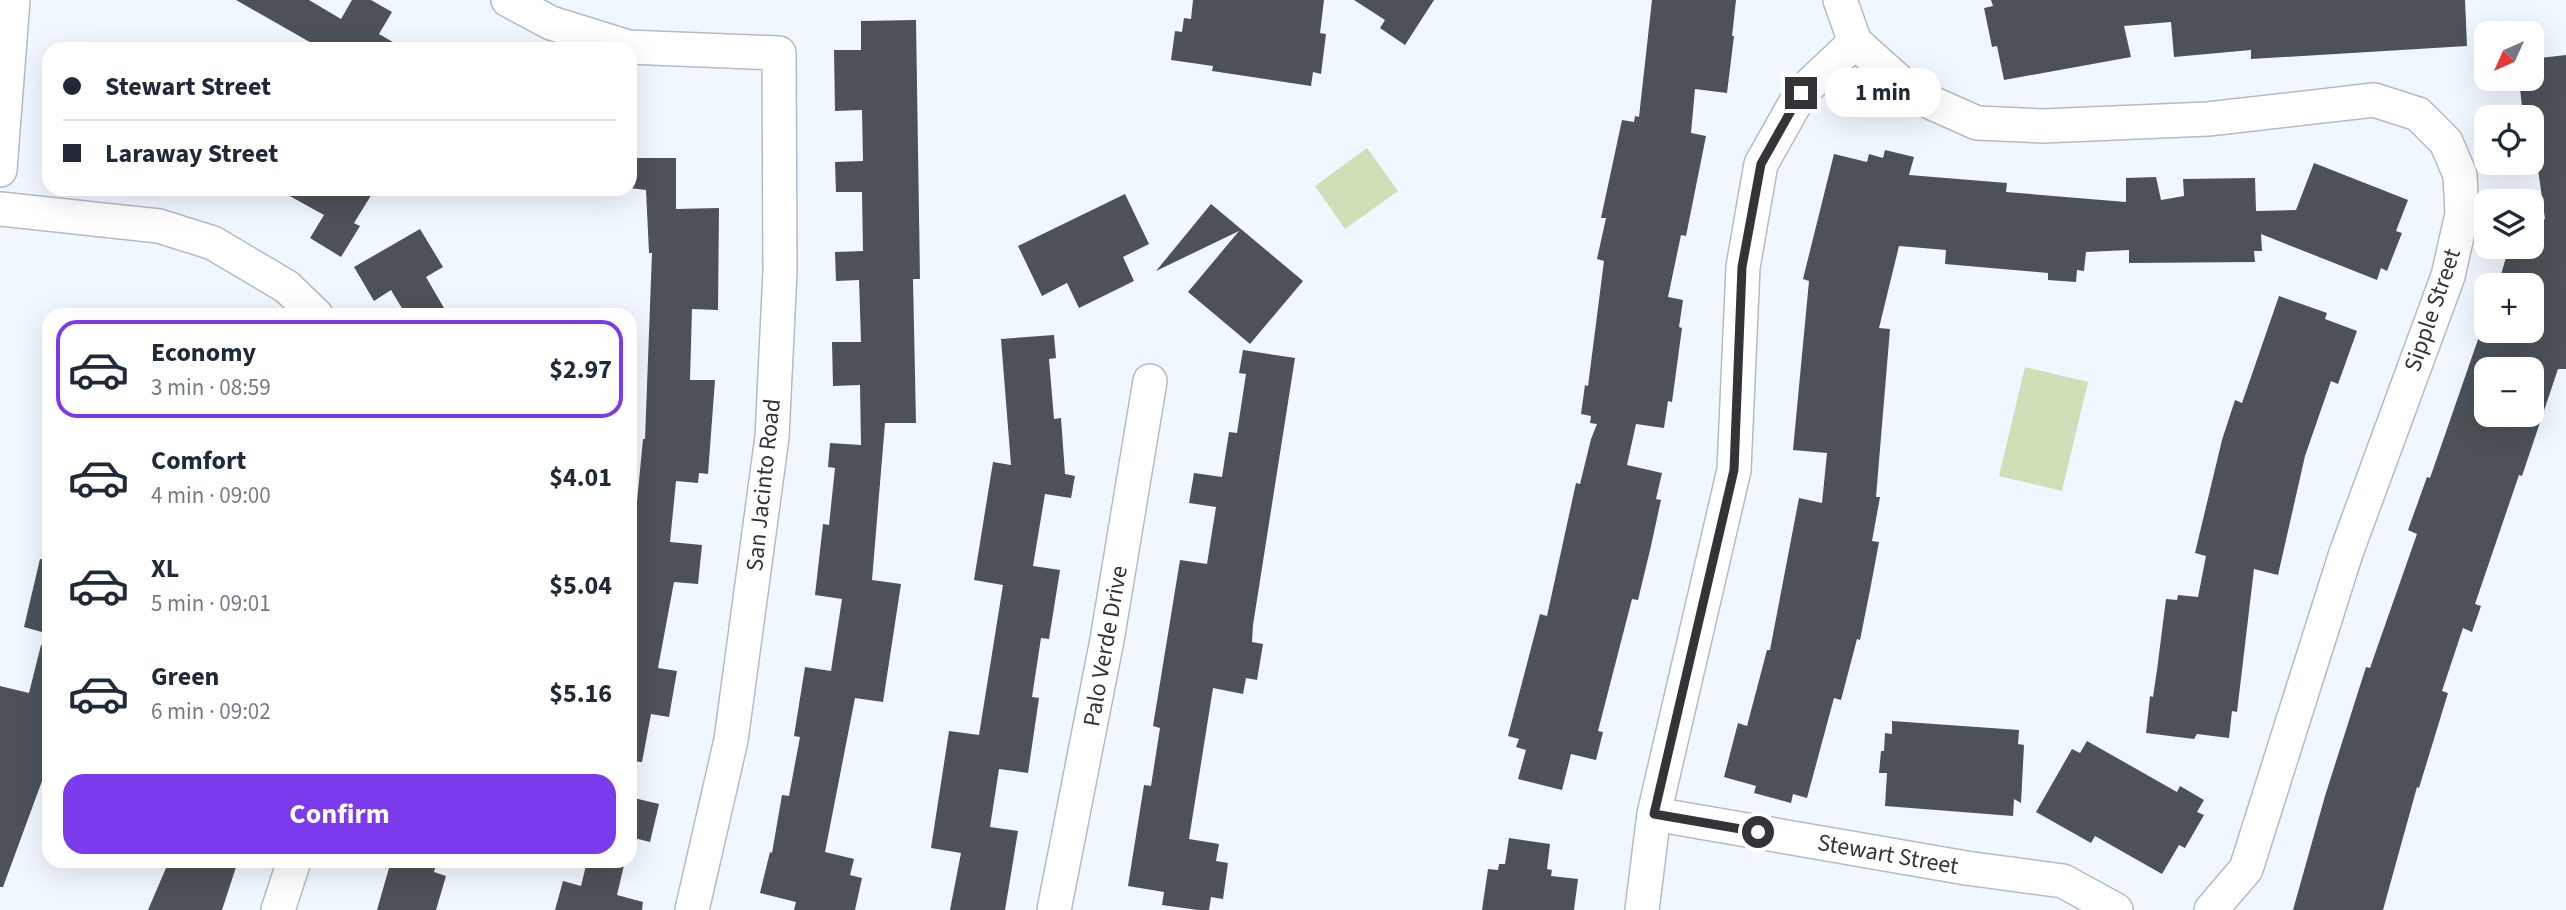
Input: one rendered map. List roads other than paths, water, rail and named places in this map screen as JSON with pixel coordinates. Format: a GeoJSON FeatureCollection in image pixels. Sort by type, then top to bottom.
{"type":"FeatureCollection","features":[{"type":"Feature","properties":{"kind":"street"},"geometry":{"type":"LineString","coordinates":[[0,170],[13,0]]}},
{"type":"Feature","properties":{"kind":"street","name":"San Jacinto Road"},"geometry":{"type":"LineString","coordinates":[[508,0],[551,23],[612,42]]}},
{"type":"Feature","properties":{"kind":"street","name":"Sipple Street"},"geometry":{"type":"LineString","coordinates":[[1840,0],[1855,42],[1914,95],[1977,123],[2043,126],[2208,119],[2374,100],[2418,114],[2446,142],[2460,175],[2462,214],[2448,276],[2346,553],[2246,869],[2211,910]]}},
{"type":"Feature","properties":{"kind":"street"},"geometry":{"type":"LineString","coordinates":[[1642,910],[1654,814],[1734,470],[1742,267],[1761,164],[1801,93],[1855,42]]}},
{"type":"Feature","properties":{"kind":"street","name":"San Jacinto Road"},"geometry":{"type":"LineString","coordinates":[[637,47],[779,53],[780,271],[772,437],[731,740],[692,910]]}},
{"type":"Feature","properties":{"kind":"street"},"geometry":{"type":"LineString","coordinates":[[0,209],[159,226],[213,243],[287,286],[309,308]]}},
{"type":"Feature","properties":{"kind":"street","name":"Palo Verde Drive"},"geometry":{"type":"LineString","coordinates":[[1054,910],[1107,640],[1150,380]]}},
{"type":"Feature","properties":{"kind":"street","name":"Stewart Street"},"geometry":{"type":"LineString","coordinates":[[1654,814],[1966,868],[2063,881],[2116,910]]}},
{"type":"Feature","properties":{"kind":"street"},"geometry":{"type":"LineString","coordinates":[[278,910],[292,868]]}}]}
